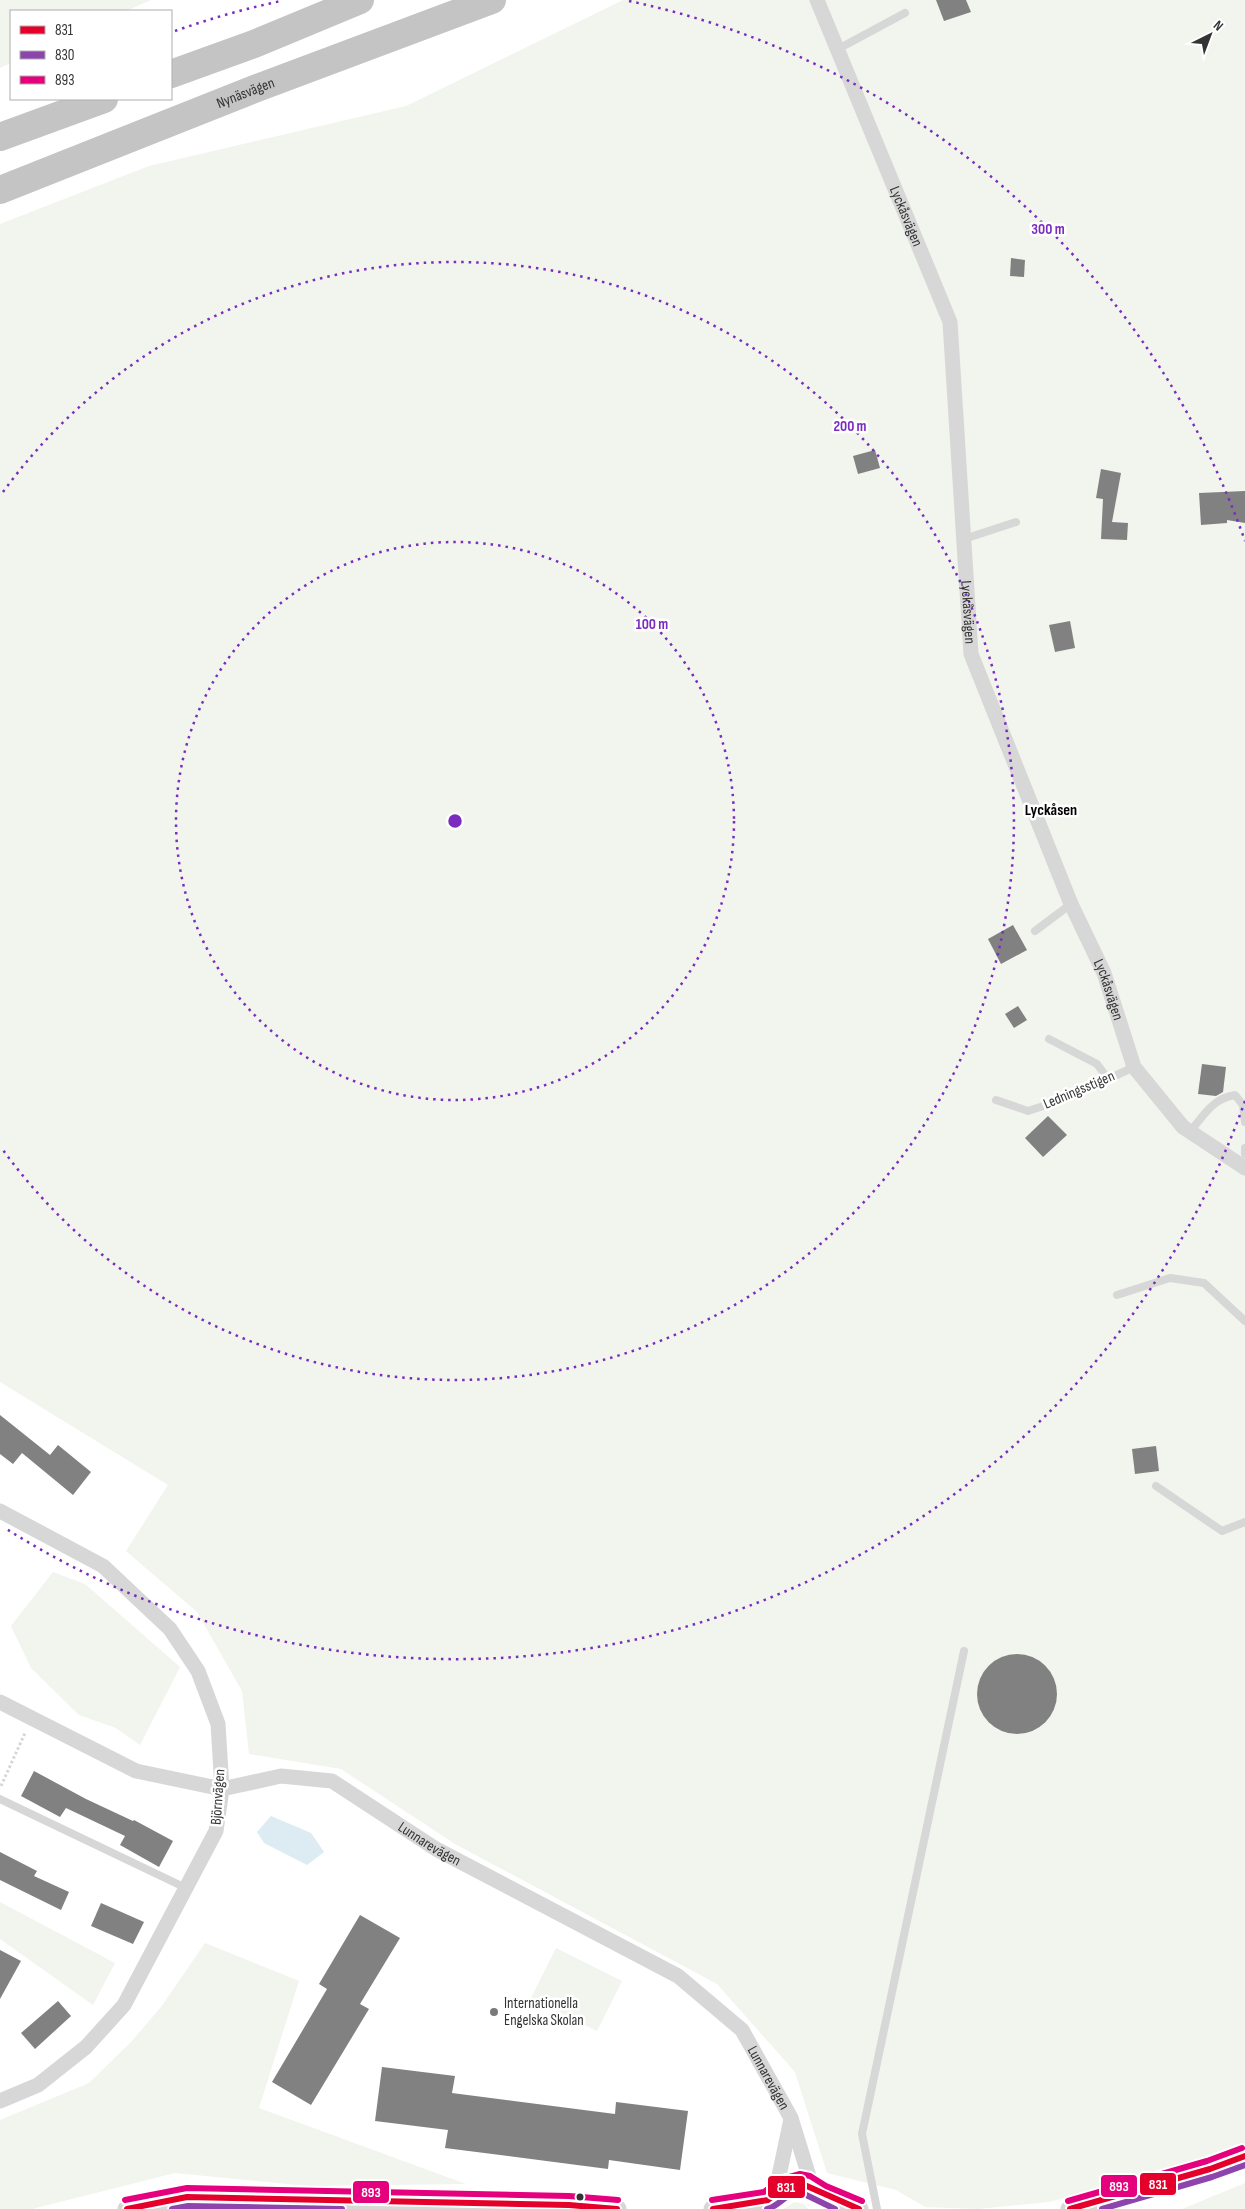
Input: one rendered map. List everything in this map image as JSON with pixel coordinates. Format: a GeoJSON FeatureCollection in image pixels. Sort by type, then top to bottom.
{"type":"FeatureCollection","features":[{"type":"Feature","properties":{"kind":"highway"},"geometry":{"type":"LineString","coordinates":[[172,74],[254,44],[360,0]]}},
{"type":"Feature","properties":{"kind":"highway","name":"Nynäsvägen"},"geometry":{"type":"LineString","coordinates":[[0,190],[257,88],[492,0]]}},
{"type":"Feature","properties":{"kind":"highway"},"geometry":{"type":"LineString","coordinates":[[0,137],[101,100]]}},
{"type":"Feature","properties":{"kind":"street","name":"Lyckåsvägen"},"geometry":{"type":"LineString","coordinates":[[817,0],[950,322],[971,654],[1071,904],[1104,973],[1134,1067],[1190,1132],[1245,1168]]}},
{"type":"Feature","properties":{"kind":"street","name":"Björnvägen"},"geometry":{"type":"LineString","coordinates":[[0,1511],[103,1566],[170,1629],[198,1671],[218,1724],[222,1789],[216,1831],[124,2005],[86,2047],[38,2085],[0,2101]]}},
{"type":"Feature","properties":{"kind":"street","name":"Lunnarevägen"},"geometry":{"type":"LineString","coordinates":[[0,1702],[136,1771],[222,1789],[281,1776],[332,1781],[436,1849],[678,1976],[742,2030],[791,2118],[821,2197]]}},
{"type":"Feature","properties":{"kind":"street","name":"Lunnarevägen"},"geometry":{"type":"LineString","coordinates":[[770,2200],[791,2118]]}},
{"type":"Feature","properties":{"kind":"street"},"geometry":{"type":"LineString","coordinates":[[1070,2209],[1201,2172],[1245,2156]]}},
{"type":"Feature","properties":{"kind":"street"},"geometry":{"type":"LineString","coordinates":[[713,2209],[770,2200],[788,2184],[800,2183],[821,2197],[860,2209]]}},
{"type":"Feature","properties":{"kind":"street"},"geometry":{"type":"LineString","coordinates":[[127,2209],[187,2197],[569,2205],[617,2209]]}},
{"type":"Feature","properties":{"kind":"lane"},"geometry":{"type":"LineString","coordinates":[[838,49],[905,13]]}},
{"type":"Feature","properties":{"kind":"lane"},"geometry":{"type":"LineString","coordinates":[[964,539],[1016,522]]}},
{"type":"Feature","properties":{"kind":"lane"},"geometry":{"type":"LineString","coordinates":[[1035,931],[1071,904]]}},
{"type":"Feature","properties":{"kind":"lane"},"geometry":{"type":"LineString","coordinates":[[1049,1039],[1097,1064],[1108,1079]]}},
{"type":"Feature","properties":{"kind":"lane","name":"Ledningsstigen"},"geometry":{"type":"LineString","coordinates":[[996,1100],[1028,1111],[1065,1099],[1134,1067]]}},
{"type":"Feature","properties":{"kind":"lane"},"geometry":{"type":"LineString","coordinates":[[1190,1132],[1212,1105],[1226,1096],[1235,1094],[1243,1105],[1245,1122]]}},
{"type":"Feature","properties":{"kind":"lane"},"geometry":{"type":"LineString","coordinates":[[1245,1148],[1245,1154]]}},
{"type":"Feature","properties":{"kind":"lane"},"geometry":{"type":"LineString","coordinates":[[1117,1295],[1170,1278],[1204,1283],[1245,1321]]}},
{"type":"Feature","properties":{"kind":"lane"},"geometry":{"type":"LineString","coordinates":[[1156,1486],[1222,1531],[1245,1522]]}},
{"type":"Feature","properties":{"kind":"lane"},"geometry":{"type":"LineString","coordinates":[[877,2209],[862,2134],[964,1651]]}},
{"type":"Feature","properties":{"kind":"lane"},"geometry":{"type":"LineString","coordinates":[[0,1799],[186,1888]]}},
{"type":"Feature","properties":{"kind":"path"},"geometry":{"type":"LineString","coordinates":[[0,1788],[32,1719]]}},
{"type":"Feature","properties":{"kind":"shaded area"},"geometry":{"type":"Polygon","coordinates":[[[0,0],[151,0],[128,10],[10,10],[10,63],[0,68],[0,0]]]}},
{"type":"Feature","properties":{"kind":"shaded area"},"geometry":{"type":"Polygon","coordinates":[[[623,0],[1245,0],[1245,2145],[1215,2158],[1049,2202],[978,2209],[925,2207],[896,2190],[827,2173],[795,2072],[717,1984],[455,1844],[341,1769],[249,1754],[242,1691],[197,1612],[126,1551],[168,1485],[0,1382],[0,224],[149,166],[406,106],[623,0]]]}},
{"type":"Feature","properties":{"kind":"shaded area"},"geometry":{"type":"Polygon","coordinates":[[[53,1572],[85,1584],[180,1667],[140,1745],[116,1728],[79,1715],[31,1668],[11,1626],[53,1572]]]}},
{"type":"Feature","properties":{"kind":"shaded area"},"geometry":{"type":"Polygon","coordinates":[[[271,1816],[311,1833],[324,1852],[307,1865],[264,1843],[257,1832],[271,1816]]]}},
{"type":"Feature","properties":{"kind":"shaded area"},"geometry":{"type":"Polygon","coordinates":[[[0,1902],[115,1963],[93,2005],[0,1939],[0,1902]]]}},
{"type":"Feature","properties":{"kind":"shaded area"},"geometry":{"type":"Polygon","coordinates":[[[205,1943],[299,1981],[259,2108],[466,2184],[307,2186],[175,2173],[32,2209],[0,2209],[0,2120],[89,2083],[131,2042],[161,2007],[205,1943]]]}},
{"type":"Feature","properties":{"kind":"shaded area"},"geometry":{"type":"Polygon","coordinates":[[[556,1948],[622,1981],[597,2031],[531,1998],[556,1948]]]}},
{"type":"Feature","properties":{"kind":"shaded area"},"geometry":{"type":"Polygon","coordinates":[[[1245,2183],[1245,2209],[1182,2209],[1245,2183]]]}},
{"type":"Feature","properties":{"kind":"shaded area"},"geometry":{"type":"Polygon","coordinates":[[[794,2202],[804,2204],[808,2209],[784,2209],[794,2202]]]}},
{"type":"Feature","properties":{"kind":"building"},"geometry":{"type":"Polygon","coordinates":[[[936,0],[966,0],[971,12],[944,21],[936,0]]]}},
{"type":"Feature","properties":{"kind":"building"},"geometry":{"type":"Polygon","coordinates":[[[1011,258],[1025,260],[1024,277],[1010,276],[1011,258]]]}},
{"type":"Feature","properties":{"kind":"building"},"geometry":{"type":"Polygon","coordinates":[[[875,450],[880,468],[858,474],[853,456],[875,450]]]}},
{"type":"Feature","properties":{"kind":"building"},"geometry":{"type":"Polygon","coordinates":[[[1101,469],[1121,473],[1112,522],[1128,523],[1127,540],[1101,539],[1103,499],[1096,498],[1101,469]]]}},
{"type":"Feature","properties":{"kind":"building"},"geometry":{"type":"Polygon","coordinates":[[[1245,491],[1245,523],[1227,520],[1227,523],[1201,525],[1199,493],[1245,491]]]}},
{"type":"Feature","properties":{"kind":"building"},"geometry":{"type":"Polygon","coordinates":[[[1070,621],[1075,648],[1055,652],[1049,625],[1070,621]]]}},
{"type":"Feature","properties":{"kind":"building"},"geometry":{"type":"Polygon","coordinates":[[[1013,925],[1027,950],[1001,964],[988,939],[1013,925]]]}},
{"type":"Feature","properties":{"kind":"building"},"geometry":{"type":"Polygon","coordinates":[[[1018,1006],[1027,1020],[1014,1028],[1005,1014],[1018,1006]]]}},
{"type":"Feature","properties":{"kind":"building"},"geometry":{"type":"Polygon","coordinates":[[[1202,1064],[1226,1067],[1223,1092],[1216,1096],[1198,1094],[1202,1064]]]}},
{"type":"Feature","properties":{"kind":"building"},"geometry":{"type":"Polygon","coordinates":[[[1048,1116],[1067,1135],[1043,1157],[1025,1138],[1048,1116]]]}},
{"type":"Feature","properties":{"kind":"building"},"geometry":{"type":"Polygon","coordinates":[[[0,1415],[50,1455],[58,1445],[91,1472],[73,1495],[22,1453],[13,1464],[0,1454],[0,1415]]]}},
{"type":"Feature","properties":{"kind":"building"},"geometry":{"type":"Polygon","coordinates":[[[1156,1446],[1159,1471],[1135,1474],[1132,1449],[1156,1446]]]}},
{"type":"Feature","properties":{"kind":"building"},"geometry":{"type":"Polygon","coordinates":[[[1017,1654],[1032,1657],[1045,1666],[1054,1679],[1057,1694],[1054,1709],[1045,1722],[1032,1731],[1017,1734],[1002,1731],[989,1722],[980,1709],[977,1694],[980,1679],[989,1666],[1002,1657],[1017,1654]]]}},
{"type":"Feature","properties":{"kind":"building"},"geometry":{"type":"Polygon","coordinates":[[[34,1771],[86,1799],[134,1820],[173,1841],[159,1867],[120,1845],[125,1836],[66,1808],[60,1817],[21,1796],[34,1771]]]}},
{"type":"Feature","properties":{"kind":"building"},"geometry":{"type":"Polygon","coordinates":[[[0,1852],[37,1871],[34,1876],[69,1892],[61,1910],[0,1880],[0,1852]]]}},
{"type":"Feature","properties":{"kind":"building"},"geometry":{"type":"Polygon","coordinates":[[[101,1903],[144,1922],[133,1944],[91,1926],[101,1903]]]}},
{"type":"Feature","properties":{"kind":"building"},"geometry":{"type":"Polygon","coordinates":[[[360,1915],[400,1938],[360,2004],[369,2009],[311,2105],[272,2082],[327,1989],[319,1984],[360,1915]]]}},
{"type":"Feature","properties":{"kind":"building"},"geometry":{"type":"Polygon","coordinates":[[[0,1950],[21,1961],[0,1999],[0,1950]]]}},
{"type":"Feature","properties":{"kind":"building"},"geometry":{"type":"Polygon","coordinates":[[[58,2001],[71,2016],[35,2049],[21,2033],[58,2001]]]}},
{"type":"Feature","properties":{"kind":"building"},"geometry":{"type":"Polygon","coordinates":[[[382,2067],[455,2076],[452,2093],[615,2114],[616,2102],[688,2111],[680,2170],[609,2160],[608,2169],[445,2148],[448,2130],[375,2121],[382,2067]]]}},
{"type":"Feature","properties":{"kind":"transit line","name":"893"},"geometry":{"type":"LineString","coordinates":[[1068,2201],[1207,2161],[1242,2148]]}},
{"type":"Feature","properties":{"kind":"transit line","name":"831"},"geometry":{"type":"LineString","coordinates":[[1070,2209],[1210,2169],[1245,2156]]}},
{"type":"Feature","properties":{"kind":"transit line","name":"830"},"geometry":{"type":"LineString","coordinates":[[1102,2209],[1212,2177],[1245,2165]]}},
{"type":"Feature","properties":{"kind":"transit line","name":"893"},"geometry":{"type":"LineString","coordinates":[[712,2200],[764,2192],[779,2180],[800,2174],[810,2176],[826,2186],[862,2201]]}},
{"type":"Feature","properties":{"kind":"transit line","name":"831"},"geometry":{"type":"LineString","coordinates":[[713,2209],[768,2200],[783,2188],[800,2183],[859,2209]]}},
{"type":"Feature","properties":{"kind":"transit line","name":"893"},"geometry":{"type":"LineString","coordinates":[[125,2200],[187,2188],[569,2196],[618,2200]]}},
{"type":"Feature","properties":{"kind":"transit line","name":"830"},"geometry":{"type":"LineString","coordinates":[[767,2209],[790,2195],[800,2192],[835,2209]]}},
{"type":"Feature","properties":{"kind":"transit line","name":"831"},"geometry":{"type":"LineString","coordinates":[[127,2209],[187,2197],[569,2205],[617,2209]]}},
{"type":"Feature","properties":{"kind":"transit line","name":"830"},"geometry":{"type":"LineString","coordinates":[[172,2209],[188,2206],[342,2209]]}},
{"type":"Feature","properties":{"kind":"place","name":"Internationella Engelska Skolan"},"geometry":{"type":"Point","coordinates":[494,2012]}},
{"type":"Feature","properties":{"kind":"district","name":"Lyckåsen"},"geometry":{"type":"Point","coordinates":[1051,810]}}]}
